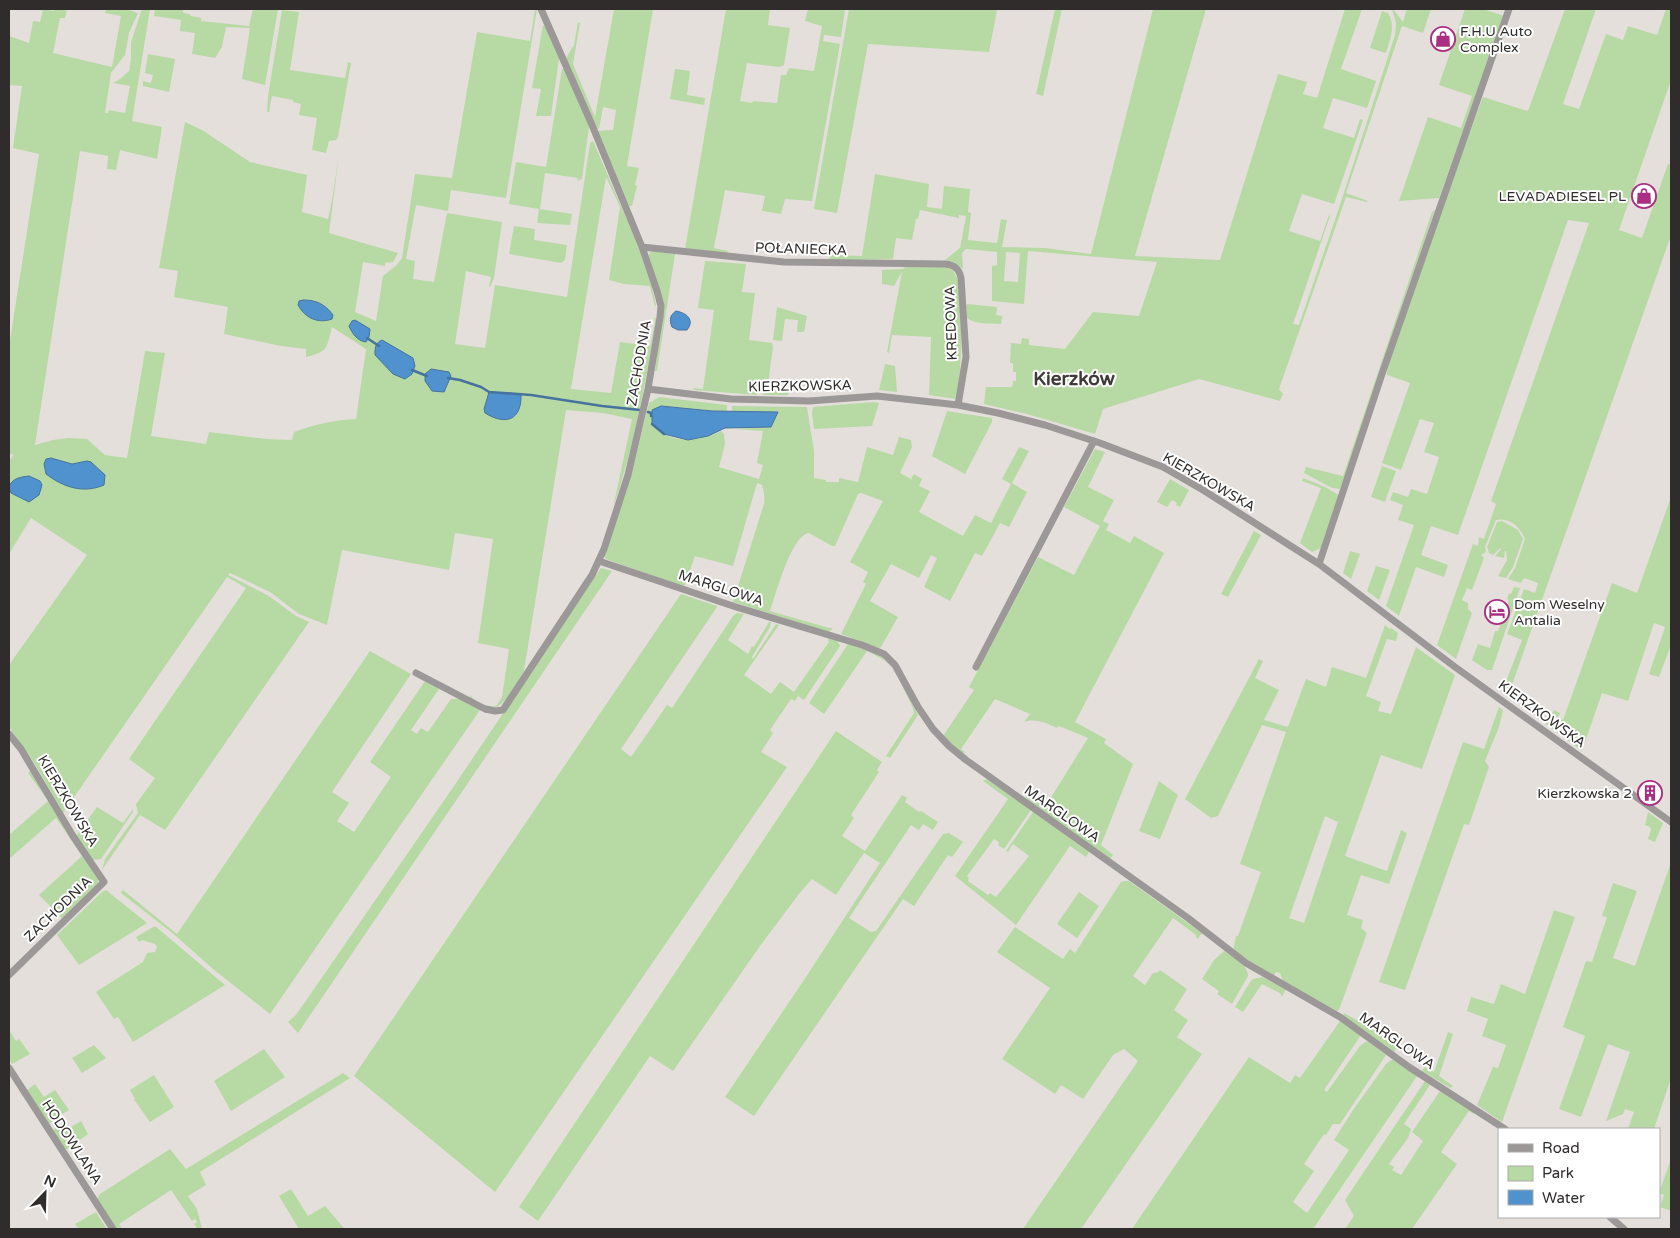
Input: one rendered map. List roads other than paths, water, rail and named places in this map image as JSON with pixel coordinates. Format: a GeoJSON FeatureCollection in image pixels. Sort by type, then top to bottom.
{"type":"FeatureCollection","features":[{"type":"Feature","properties":{"kind":"street","name":"ZACHODNIA"},"geometry":{"type":"LineString","coordinates":[[416,673],[484,709],[495,712],[503,710],[599,561],[628,475],[648,390],[661,306],[657,291],[642,247],[592,125],[541,9]]}},
{"type":"Feature","properties":{"kind":"street"},"geometry":{"type":"LineString","coordinates":[[1319,564],[1385,365],[1509,9]]}},
{"type":"Feature","properties":{"kind":"street","name":"POŁANIECKA"},"geometry":{"type":"LineString","coordinates":[[642,247],[784,262],[945,264],[958,269]]}},
{"type":"Feature","properties":{"kind":"street","name":"KREDOWA"},"geometry":{"type":"LineString","coordinates":[[958,269],[961,278],[966,357],[958,405]]}},
{"type":"Feature","properties":{"kind":"street","name":"KIERZKOWSKA"},"geometry":{"type":"LineString","coordinates":[[648,390],[731,399],[803,401],[877,396],[958,405],[1018,417],[1094,440],[1140,458],[1175,474],[1319,564],[1455,667],[1671,822]]}},
{"type":"Feature","properties":{"kind":"street"},"geometry":{"type":"LineString","coordinates":[[976,667],[1094,440]]}},
{"type":"Feature","properties":{"kind":"street","name":"MARGLOWA"},"geometry":{"type":"LineString","coordinates":[[599,561],[744,609],[862,645],[884,654],[895,665],[924,717],[956,753],[1188,918],[1246,963],[1340,1017],[1503,1128]]}},
{"type":"Feature","properties":{"kind":"street","name":"KIERZKOWSKA"},"geometry":{"type":"LineString","coordinates":[[9,734],[21,749],[73,836],[104,882]]}},
{"type":"Feature","properties":{"kind":"street","name":"ZACHODNIA"},"geometry":{"type":"LineString","coordinates":[[9,975],[104,882]]}},
{"type":"Feature","properties":{"kind":"street","name":"HODOWLANA"},"geometry":{"type":"LineString","coordinates":[[9,1068],[113,1229]]}},
{"type":"Feature","properties":{"kind":"street"},"geometry":{"type":"LineString","coordinates":[[1611,1218],[1624,1229]]}},
{"type":"Feature","properties":{"kind":"water"},"geometry":{"type":"Polygon","coordinates":[[[303,300],[323,305],[333,315],[332,319],[322,321],[312,319],[298,305],[299,301],[303,300]]]}},
{"type":"Feature","properties":{"kind":"water"},"geometry":{"type":"Polygon","coordinates":[[[676,311],[683,313],[689,318],[690,323],[687,330],[678,330],[672,327],[672,314],[676,311]]]}},
{"type":"Feature","properties":{"kind":"water"},"geometry":{"type":"Polygon","coordinates":[[[355,320],[370,329],[366,342],[357,338],[350,329],[349,326],[355,320]]]}},
{"type":"Feature","properties":{"kind":"water"},"geometry":{"type":"Polygon","coordinates":[[[382,340],[413,358],[415,366],[412,374],[405,379],[393,374],[375,355],[376,346],[382,340]]]}},
{"type":"Feature","properties":{"kind":"water"},"geometry":{"type":"Polygon","coordinates":[[[431,369],[449,372],[451,376],[444,392],[432,391],[425,381],[425,374],[431,369]]]}},
{"type":"Feature","properties":{"kind":"water"},"geometry":{"type":"Polygon","coordinates":[[[489,392],[521,394],[521,403],[516,415],[506,420],[485,413],[484,409],[489,392]]]}},
{"type":"Feature","properties":{"kind":"water"},"geometry":{"type":"Polygon","coordinates":[[[661,406],[712,411],[778,412],[771,427],[725,428],[708,436],[688,440],[664,434],[652,424],[652,410],[661,406]]]}},
{"type":"Feature","properties":{"kind":"water"},"geometry":{"type":"Polygon","coordinates":[[[51,458],[72,464],[91,462],[105,475],[104,485],[88,489],[66,486],[46,474],[44,464],[46,459],[51,458]]]}},
{"type":"Feature","properties":{"kind":"water"},"geometry":{"type":"Polygon","coordinates":[[[29,476],[40,481],[42,485],[39,495],[29,502],[11,493],[9,487],[15,480],[29,476]]]}},
{"type":"Feature","properties":{"kind":"waterway"},"geometry":{"type":"LineString","coordinates":[[367,338],[379,346]]}},
{"type":"Feature","properties":{"kind":"waterway"},"geometry":{"type":"LineString","coordinates":[[412,370],[427,376]]}},
{"type":"Feature","properties":{"kind":"waterway"},"geometry":{"type":"LineString","coordinates":[[448,378],[481,387],[489,392],[531,395],[640,410]]}},
{"type":"Feature","properties":{"kind":"waterway"},"geometry":{"type":"LineString","coordinates":[[648,412],[651,413],[651,416]]}},
{"type":"Feature","properties":{"kind":"waterway"},"geometry":{"type":"LineString","coordinates":[[652,424],[664,434]]}},
{"type":"Feature","properties":{"kind":"place","name":"F.H.U Auto Complex"},"geometry":{"type":"Point","coordinates":[1443,39]}},
{"type":"Feature","properties":{"kind":"place","name":"LEVADADIESEL PL"},"geometry":{"type":"Point","coordinates":[1644,196]}},
{"type":"Feature","properties":{"kind":"place","name":"Dom Weselny Antalia"},"geometry":{"type":"Point","coordinates":[1497,612]}},
{"type":"Feature","properties":{"kind":"place","name":"Kierzkowska 2"},"geometry":{"type":"Point","coordinates":[1650,793]}},
{"type":"Feature","properties":{"kind":"district","name":"Kierzków"},"geometry":{"type":"Point","coordinates":[1074,379]}}]}
